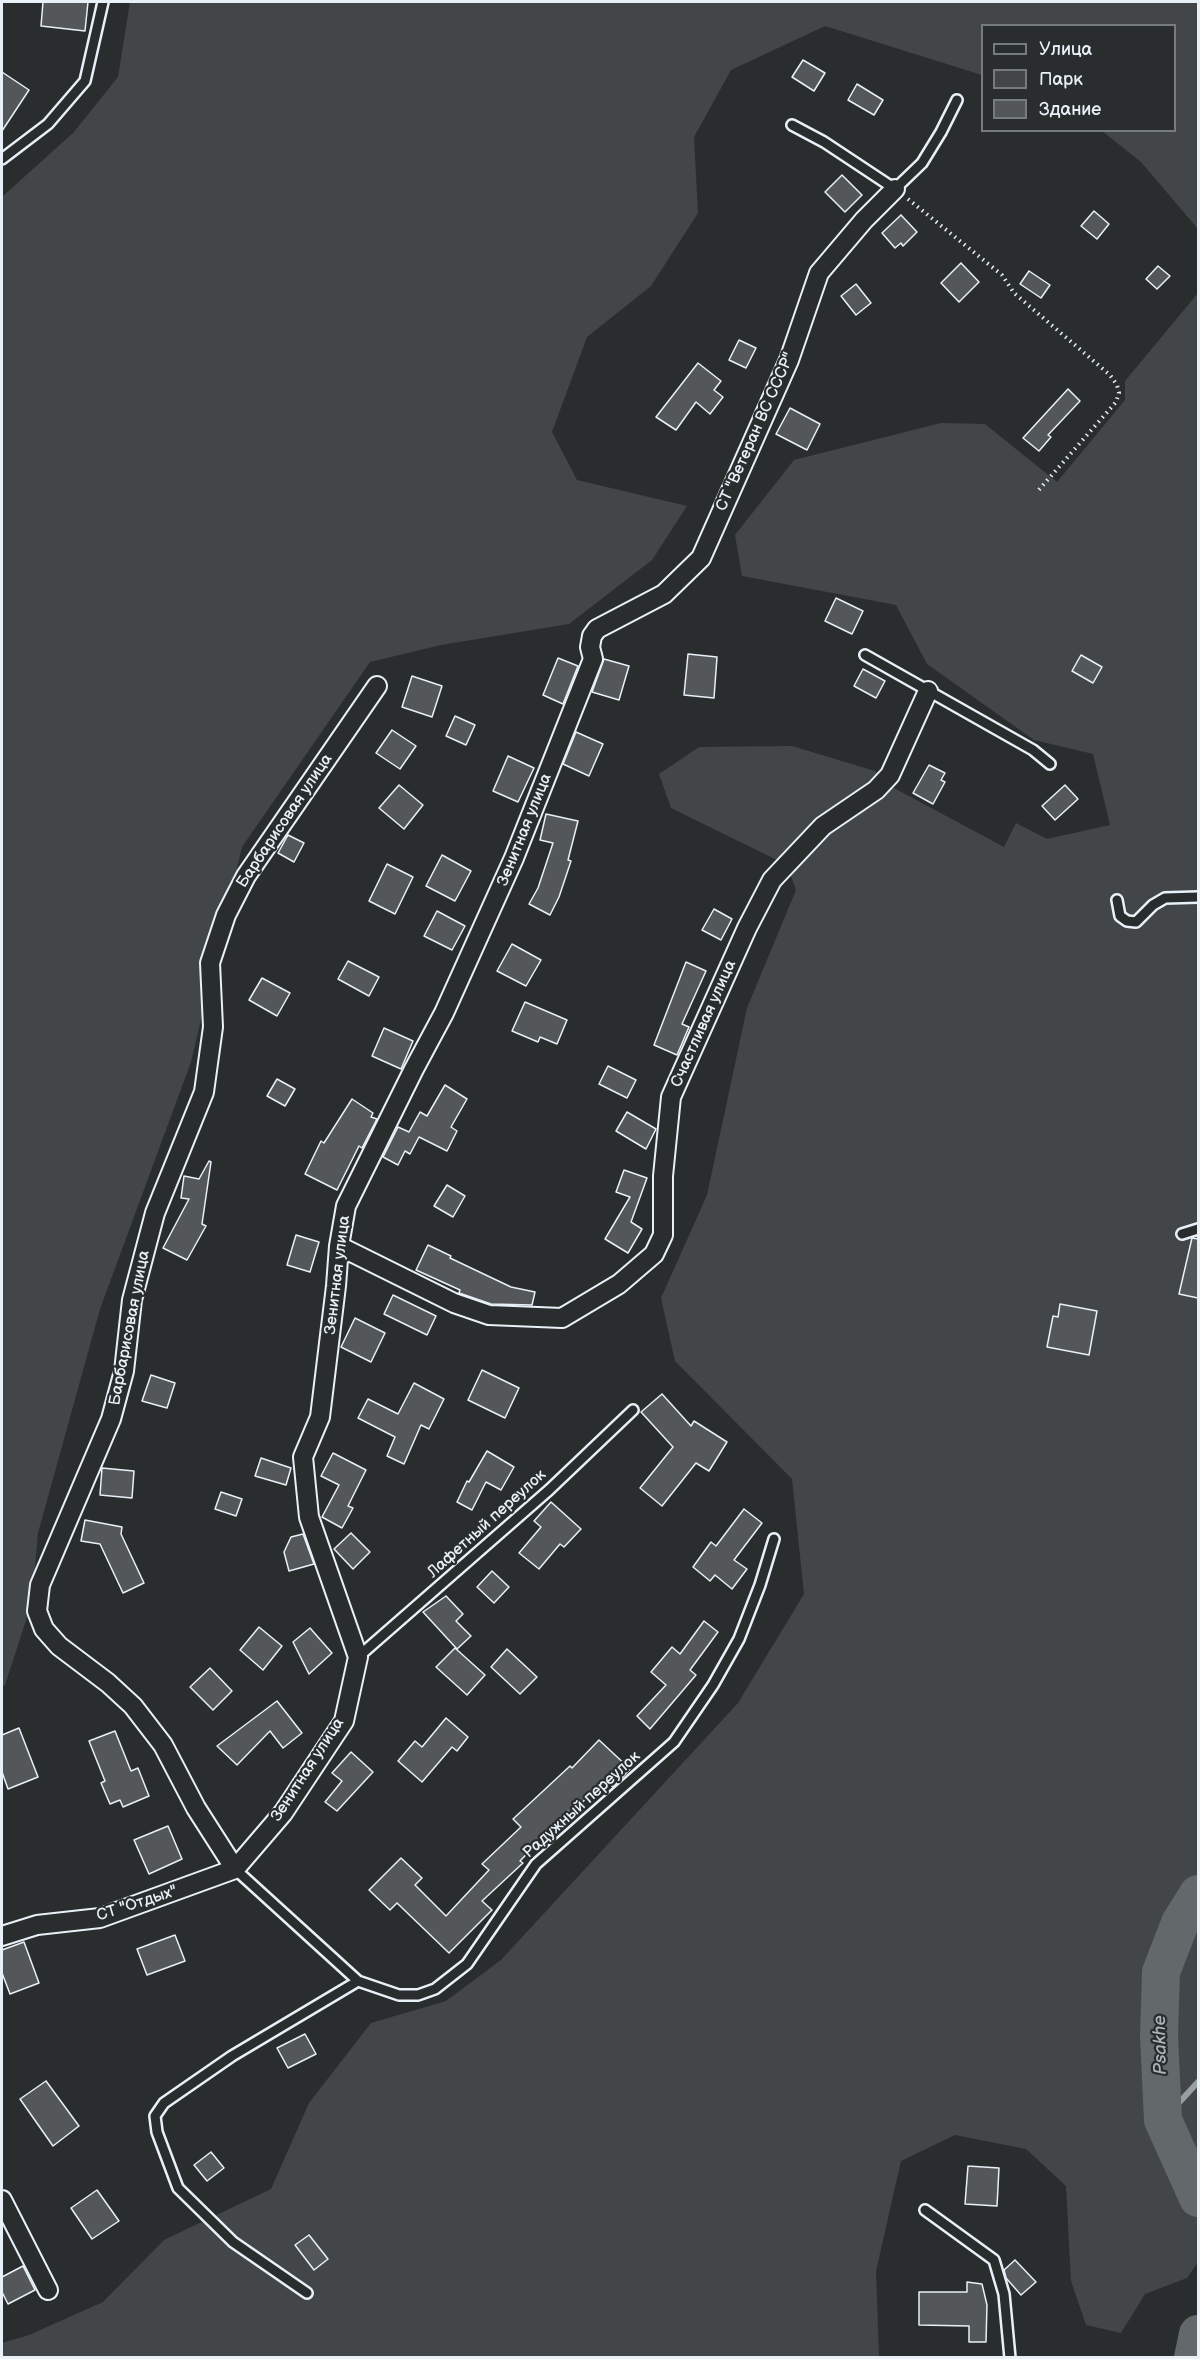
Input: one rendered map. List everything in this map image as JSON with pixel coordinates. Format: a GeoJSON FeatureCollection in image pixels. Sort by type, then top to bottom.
{"type":"FeatureCollection","features":[{"type":"Feature","properties":{"kind":"street","name":"СТ \"Ветеран ВС СССР\""},"geometry":{"type":"LineString","coordinates":[[590,647],[592,636],[597,628],[664,594],[701,558],[789,360],[819,273],[864,220],[895,189]]}},
{"type":"Feature","properties":{"kind":"street","name":"Зенитная улица"},"geometry":{"type":"LineString","coordinates":[[235,1869],[283,1813],[344,1721],[358,1657],[309,1517],[303,1457],[320,1417],[339,1246],[346,1206],[444,1013],[514,858],[593,659],[590,647]]}},
{"type":"Feature","properties":{"kind":"street","name":"Барбарисовая улица"},"geometry":{"type":"LineString","coordinates":[[235,1869],[196,1808],[163,1745],[133,1706],[51,1638],[44,1629],[37,1611],[40,1585],[111,1419],[124,1371],[132,1300],[155,1213],[204,1092],[213,1027],[210,963],[226,915],[246,876],[377,686]]}},
{"type":"Feature","properties":{"kind":"street","name":"Счастливая улица"},"geometry":{"type":"LineString","coordinates":[[339,1246],[463,1306],[489,1315],[562,1318],[619,1284],[654,1254],[663,1235],[663,1176],[671,1097],[747,928],[772,880],[823,826],[876,790],[890,775],[928,691]]}},
{"type":"Feature","properties":{"kind":"street","name":"СТ \"Отдых\""},"geometry":{"type":"LineString","coordinates":[[2,1936],[37,1925],[100,1918],[235,1869]]}},
{"type":"Feature","properties":{"kind":"street"},"geometry":{"type":"LineString","coordinates":[[2,2200],[48,2290]]}},
{"type":"Feature","properties":{"kind":"lane"},"geometry":{"type":"LineString","coordinates":[[2,159],[48,124],[85,81],[103,2]]}},
{"type":"Feature","properties":{"kind":"lane"},"geometry":{"type":"LineString","coordinates":[[792,125],[824,142],[895,189],[922,163],[957,100]]}},
{"type":"Feature","properties":{"kind":"lane"},"geometry":{"type":"LineString","coordinates":[[865,655],[1033,750],[1050,764]]}},
{"type":"Feature","properties":{"kind":"lane"},"geometry":{"type":"LineString","coordinates":[[1117,900],[1120,916],[1127,921],[1136,922],[1153,905],[1165,898],[1198,897]]}},
{"type":"Feature","properties":{"kind":"lane"},"geometry":{"type":"LineString","coordinates":[[1182,1234],[1198,1229]]}},
{"type":"Feature","properties":{"kind":"lane","name":"Лафетный переулок"},"geometry":{"type":"LineString","coordinates":[[358,1657],[549,1490],[633,1410]]}},
{"type":"Feature","properties":{"kind":"lane","name":"Радужный переулок"},"geometry":{"type":"LineString","coordinates":[[235,1869],[358,1981],[399,1995],[418,1995],[435,1989],[467,1964],[536,1864],[674,1742],[713,1684],[739,1639],[760,1585],[774,1539]]}},
{"type":"Feature","properties":{"kind":"lane"},"geometry":{"type":"LineString","coordinates":[[307,2293],[233,2242],[178,2188],[157,2132],[155,2115],[164,2103],[232,2056],[358,1981]]}},
{"type":"Feature","properties":{"kind":"lane"},"geometry":{"type":"LineString","coordinates":[[925,2210],[994,2260],[1004,2294],[1010,2358]]}},
{"type":"Feature","properties":{"kind":"path"},"geometry":{"type":"LineString","coordinates":[[895,189],[1002,275],[1014,293],[1110,375],[1117,385],[1119,393],[1116,402],[1037,492]]}},
{"type":"Feature","properties":{"kind":"green space"},"geometry":{"type":"Polygon","coordinates":[[[130,2],[1198,2],[1198,229],[1141,162],[1103,132],[1176,132],[1176,24],[981,24],[981,75],[825,26],[731,70],[694,137],[698,213],[651,286],[587,337],[552,432],[577,480],[687,506],[652,560],[569,624],[441,645],[370,662],[242,847],[191,1062],[100,1309],[38,1533],[32,1602],[5,1685],[2,1687],[2,197],[74,132],[118,77],[130,2]]]}},
{"type":"Feature","properties":{"kind":"green space"},"geometry":{"type":"Polygon","coordinates":[[[1198,293],[1198,2262],[1187,2278],[1145,2294],[1121,2333],[1086,2325],[1071,2281],[1066,2186],[1026,2149],[955,2135],[901,2161],[876,2271],[879,2357],[2,2358],[2,2343],[29,2335],[103,2302],[164,2240],[271,2189],[309,2103],[371,2023],[446,2001],[501,1960],[738,1703],[804,1594],[792,1479],[675,1361],[661,1298],[707,1195],[747,1008],[796,890],[787,865],[671,808],[659,774],[699,747],[792,746],[875,771],[894,788],[1004,847],[1016,823],[1047,839],[1110,825],[1093,754],[1034,740],[927,664],[896,605],[742,576],[735,535],[794,460],[941,423],[985,424],[1057,482],[1125,400],[1125,381],[1198,293]]]}},
{"type":"Feature","properties":{"kind":"building"},"geometry":{"type":"Polygon","coordinates":[[[43,2],[88,2],[85,31],[41,26],[43,2]]]}},
{"type":"Feature","properties":{"kind":"building"},"geometry":{"type":"Polygon","coordinates":[[[803,60],[825,73],[814,91],[792,77],[803,60]]]}},
{"type":"Feature","properties":{"kind":"building"},"geometry":{"type":"Polygon","coordinates":[[[2,72],[29,90],[2,131],[2,72]]]}},
{"type":"Feature","properties":{"kind":"building"},"geometry":{"type":"Polygon","coordinates":[[[857,84],[883,100],[874,115],[848,100],[857,84]]]}},
{"type":"Feature","properties":{"kind":"building"},"geometry":{"type":"Polygon","coordinates":[[[842,175],[862,195],[845,212],[825,192],[842,175]]]}},
{"type":"Feature","properties":{"kind":"building"},"geometry":{"type":"Polygon","coordinates":[[[1094,211],[1109,224],[1097,239],[1081,226],[1094,211]]]}},
{"type":"Feature","properties":{"kind":"building"},"geometry":{"type":"Polygon","coordinates":[[[901,215],[917,232],[903,246],[901,243],[895,248],[882,233],[901,215]]]}},
{"type":"Feature","properties":{"kind":"building"},"geometry":{"type":"Polygon","coordinates":[[[961,263],[979,282],[959,302],[941,283],[961,263]]]}},
{"type":"Feature","properties":{"kind":"building"},"geometry":{"type":"Polygon","coordinates":[[[1158,266],[1170,276],[1157,289],[1146,279],[1158,266]]]}},
{"type":"Feature","properties":{"kind":"building"},"geometry":{"type":"Polygon","coordinates":[[[1029,271],[1050,285],[1041,298],[1020,284],[1029,271]]]}},
{"type":"Feature","properties":{"kind":"building"},"geometry":{"type":"Polygon","coordinates":[[[856,284],[871,303],[856,315],[841,296],[856,284]]]}},
{"type":"Feature","properties":{"kind":"building"},"geometry":{"type":"Polygon","coordinates":[[[739,340],[756,348],[746,368],[729,360],[739,340]]]}},
{"type":"Feature","properties":{"kind":"building"},"geometry":{"type":"Polygon","coordinates":[[[698,363],[721,381],[714,390],[723,397],[710,414],[696,402],[676,430],[656,417],[698,363]]]}},
{"type":"Feature","properties":{"kind":"building"},"geometry":{"type":"Polygon","coordinates":[[[1068,389],[1080,401],[1048,435],[1051,437],[1039,451],[1023,438],[1068,389]]]}},
{"type":"Feature","properties":{"kind":"building"},"geometry":{"type":"Polygon","coordinates":[[[790,408],[820,424],[807,450],[776,434],[790,408]]]}},
{"type":"Feature","properties":{"kind":"building"},"geometry":{"type":"Polygon","coordinates":[[[836,598],[863,611],[852,634],[825,621],[836,598]]]}},
{"type":"Feature","properties":{"kind":"building"},"geometry":{"type":"Polygon","coordinates":[[[688,654],[717,657],[714,698],[684,695],[688,654]]]}},
{"type":"Feature","properties":{"kind":"building"},"geometry":{"type":"Polygon","coordinates":[[[1081,655],[1102,667],[1093,683],[1072,671],[1081,655]]]}},
{"type":"Feature","properties":{"kind":"building"},"geometry":{"type":"Polygon","coordinates":[[[558,658],[578,666],[563,704],[543,695],[558,658]]]}},
{"type":"Feature","properties":{"kind":"building"},"geometry":{"type":"Polygon","coordinates":[[[604,659],[629,666],[619,700],[592,692],[604,659]]]}},
{"type":"Feature","properties":{"kind":"building"},"geometry":{"type":"Polygon","coordinates":[[[863,669],[885,681],[876,698],[854,686],[863,669]]]}},
{"type":"Feature","properties":{"kind":"building"},"geometry":{"type":"Polygon","coordinates":[[[412,676],[442,686],[432,717],[402,707],[412,676]]]}},
{"type":"Feature","properties":{"kind":"building"},"geometry":{"type":"Polygon","coordinates":[[[455,716],[475,725],[466,745],[446,736],[455,716]]]}},
{"type":"Feature","properties":{"kind":"building"},"geometry":{"type":"Polygon","coordinates":[[[392,730],[416,746],[400,769],[376,753],[392,730]]]}},
{"type":"Feature","properties":{"kind":"building"},"geometry":{"type":"Polygon","coordinates":[[[576,732],[603,744],[589,776],[563,764],[576,732]]]}},
{"type":"Feature","properties":{"kind":"building"},"geometry":{"type":"Polygon","coordinates":[[[508,756],[534,768],[518,802],[493,791],[508,756]]]}},
{"type":"Feature","properties":{"kind":"building"},"geometry":{"type":"Polygon","coordinates":[[[929,765],[945,773],[941,780],[945,782],[933,804],[913,793],[929,765]]]}},
{"type":"Feature","properties":{"kind":"building"},"geometry":{"type":"Polygon","coordinates":[[[399,785],[423,805],[404,829],[379,808],[399,785]]]}},
{"type":"Feature","properties":{"kind":"building"},"geometry":{"type":"Polygon","coordinates":[[[1065,785],[1078,799],[1055,820],[1042,806],[1065,785]]]}},
{"type":"Feature","properties":{"kind":"building"},"geometry":{"type":"Polygon","coordinates":[[[546,814],[578,821],[568,860],[571,861],[559,897],[550,915],[529,904],[538,888],[553,843],[540,840],[546,814]]]}},
{"type":"Feature","properties":{"kind":"building"},"geometry":{"type":"Polygon","coordinates":[[[288,835],[304,843],[294,862],[278,853],[288,835]]]}},
{"type":"Feature","properties":{"kind":"building"},"geometry":{"type":"Polygon","coordinates":[[[442,855],[471,871],[455,901],[426,886],[442,855]]]}},
{"type":"Feature","properties":{"kind":"building"},"geometry":{"type":"Polygon","coordinates":[[[387,864],[413,877],[395,914],[369,901],[387,864]]]}},
{"type":"Feature","properties":{"kind":"building"},"geometry":{"type":"Polygon","coordinates":[[[714,909],[732,919],[721,940],[702,930],[714,909]]]}},
{"type":"Feature","properties":{"kind":"building"},"geometry":{"type":"Polygon","coordinates":[[[437,911],[465,926],[452,950],[424,936],[437,911]]]}},
{"type":"Feature","properties":{"kind":"building"},"geometry":{"type":"Polygon","coordinates":[[[512,944],[541,960],[526,986],[497,971],[512,944]]]}},
{"type":"Feature","properties":{"kind":"building"},"geometry":{"type":"Polygon","coordinates":[[[348,961],[379,977],[369,996],[338,979],[348,961]]]}},
{"type":"Feature","properties":{"kind":"building"},"geometry":{"type":"Polygon","coordinates":[[[686,962],[706,971],[682,1024],[689,1027],[677,1055],[654,1045],[686,962]]]}},
{"type":"Feature","properties":{"kind":"building"},"geometry":{"type":"Polygon","coordinates":[[[262,978],[290,993],[277,1016],[249,1000],[262,978]]]}},
{"type":"Feature","properties":{"kind":"building"},"geometry":{"type":"Polygon","coordinates":[[[525,1002],[567,1020],[557,1044],[540,1037],[538,1042],[512,1031],[525,1002]]]}},
{"type":"Feature","properties":{"kind":"building"},"geometry":{"type":"Polygon","coordinates":[[[384,1028],[413,1041],[401,1069],[372,1056],[384,1028]]]}},
{"type":"Feature","properties":{"kind":"building"},"geometry":{"type":"Polygon","coordinates":[[[608,1066],[636,1080],[627,1098],[599,1084],[608,1066]]]}},
{"type":"Feature","properties":{"kind":"building"},"geometry":{"type":"Polygon","coordinates":[[[277,1079],[295,1089],[285,1106],[267,1096],[277,1079]]]}},
{"type":"Feature","properties":{"kind":"building"},"geometry":{"type":"Polygon","coordinates":[[[445,1085],[467,1099],[451,1127],[457,1131],[447,1151],[419,1137],[410,1154],[405,1151],[398,1165],[383,1157],[398,1127],[409,1132],[420,1112],[427,1116],[445,1085]]]}},
{"type":"Feature","properties":{"kind":"building"},"geometry":{"type":"Polygon","coordinates":[[[352,1099],[373,1113],[371,1117],[377,1119],[362,1148],[359,1146],[337,1190],[305,1174],[321,1141],[324,1143],[352,1099]]]}},
{"type":"Feature","properties":{"kind":"building"},"geometry":{"type":"Polygon","coordinates":[[[627,1112],[656,1129],[646,1149],[616,1131],[627,1112]]]}},
{"type":"Feature","properties":{"kind":"building"},"geometry":{"type":"Polygon","coordinates":[[[209,1161],[211,1162],[202,1224],[206,1226],[187,1260],[163,1248],[189,1199],[181,1198],[184,1176],[199,1179],[209,1161]]]}},
{"type":"Feature","properties":{"kind":"building"},"geometry":{"type":"Polygon","coordinates":[[[624,1170],[647,1178],[631,1222],[642,1229],[628,1253],[605,1239],[630,1197],[616,1192],[624,1170]]]}},
{"type":"Feature","properties":{"kind":"building"},"geometry":{"type":"Polygon","coordinates":[[[447,1185],[465,1196],[453,1217],[434,1206],[447,1185]]]}},
{"type":"Feature","properties":{"kind":"building"},"geometry":{"type":"Polygon","coordinates":[[[296,1235],[319,1242],[310,1272],[287,1265],[296,1235]]]}},
{"type":"Feature","properties":{"kind":"building"},"geometry":{"type":"Polygon","coordinates":[[[1192,1238],[1198,1239],[1198,1298],[1179,1294],[1192,1238]]]}},
{"type":"Feature","properties":{"kind":"building"},"geometry":{"type":"Polygon","coordinates":[[[428,1245],[511,1287],[535,1292],[532,1305],[491,1304],[459,1293],[460,1290],[416,1270],[428,1245]]]}},
{"type":"Feature","properties":{"kind":"building"},"geometry":{"type":"Polygon","coordinates":[[[393,1295],[436,1316],[427,1335],[384,1314],[393,1295]]]}},
{"type":"Feature","properties":{"kind":"building"},"geometry":{"type":"Polygon","coordinates":[[[1060,1304],[1097,1311],[1089,1355],[1047,1347],[1053,1316],[1058,1317],[1060,1304]]]}},
{"type":"Feature","properties":{"kind":"building"},"geometry":{"type":"Polygon","coordinates":[[[355,1318],[385,1333],[371,1362],[341,1347],[355,1318]]]}},
{"type":"Feature","properties":{"kind":"building"},"geometry":{"type":"Polygon","coordinates":[[[482,1370],[519,1388],[505,1418],[468,1400],[482,1370]]]}},
{"type":"Feature","properties":{"kind":"building"},"geometry":{"type":"Polygon","coordinates":[[[151,1375],[175,1383],[167,1408],[142,1401],[151,1375]]]}},
{"type":"Feature","properties":{"kind":"building"},"geometry":{"type":"Polygon","coordinates":[[[414,1383],[444,1399],[429,1429],[421,1425],[404,1464],[387,1456],[395,1437],[358,1418],[368,1399],[398,1414],[414,1383]]]}},
{"type":"Feature","properties":{"kind":"building"},"geometry":{"type":"Polygon","coordinates":[[[662,1394],[691,1426],[694,1421],[727,1442],[709,1471],[696,1463],[662,1506],[640,1488],[673,1447],[641,1412],[662,1394]]]}},
{"type":"Feature","properties":{"kind":"building"},"geometry":{"type":"Polygon","coordinates":[[[487,1451],[514,1467],[501,1490],[486,1482],[472,1510],[457,1502],[467,1481],[469,1482],[487,1451]]]}},
{"type":"Feature","properties":{"kind":"building"},"geometry":{"type":"Polygon","coordinates":[[[333,1453],[366,1470],[348,1506],[353,1508],[342,1528],[322,1517],[339,1485],[321,1476],[333,1453]]]}},
{"type":"Feature","properties":{"kind":"building"},"geometry":{"type":"Polygon","coordinates":[[[261,1458],[291,1468],[286,1485],[255,1476],[261,1458]]]}},
{"type":"Feature","properties":{"kind":"building"},"geometry":{"type":"Polygon","coordinates":[[[102,1468],[134,1471],[132,1498],[100,1495],[102,1468]]]}},
{"type":"Feature","properties":{"kind":"building"},"geometry":{"type":"Polygon","coordinates":[[[221,1492],[242,1499],[236,1516],[215,1509],[221,1492]]]}},
{"type":"Feature","properties":{"kind":"building"},"geometry":{"type":"Polygon","coordinates":[[[551,1502],[581,1529],[564,1547],[560,1544],[539,1569],[519,1553],[541,1527],[534,1521],[551,1502]]]}},
{"type":"Feature","properties":{"kind":"building"},"geometry":{"type":"Polygon","coordinates":[[[744,1509],[762,1523],[734,1560],[747,1569],[732,1589],[715,1575],[710,1581],[693,1567],[711,1542],[716,1546],[744,1509]]]}},
{"type":"Feature","properties":{"kind":"building"},"geometry":{"type":"Polygon","coordinates":[[[85,1520],[122,1527],[121,1534],[144,1583],[123,1593],[100,1544],[81,1541],[85,1520]]]}},
{"type":"Feature","properties":{"kind":"building"},"geometry":{"type":"Polygon","coordinates":[[[351,1533],[370,1552],[353,1569],[334,1549],[351,1533]]]}},
{"type":"Feature","properties":{"kind":"building"},"geometry":{"type":"Polygon","coordinates":[[[303,1534],[314,1564],[289,1571],[284,1552],[291,1537],[303,1534]]]}},
{"type":"Feature","properties":{"kind":"building"},"geometry":{"type":"Polygon","coordinates":[[[492,1571],[509,1587],[494,1603],[477,1587],[492,1571]]]}},
{"type":"Feature","properties":{"kind":"building"},"geometry":{"type":"Polygon","coordinates":[[[446,1596],[463,1614],[456,1621],[471,1636],[457,1649],[423,1612],[446,1596]]]}},
{"type":"Feature","properties":{"kind":"building"},"geometry":{"type":"Polygon","coordinates":[[[704,1621],[718,1632],[690,1670],[696,1675],[650,1729],[637,1716],[666,1685],[651,1672],[672,1647],[680,1654],[704,1621]]]}},
{"type":"Feature","properties":{"kind":"building"},"geometry":{"type":"Polygon","coordinates":[[[259,1627],[282,1646],[263,1670],[240,1650],[259,1627]]]}},
{"type":"Feature","properties":{"kind":"building"},"geometry":{"type":"Polygon","coordinates":[[[310,1628],[332,1653],[309,1674],[293,1642],[310,1628]]]}},
{"type":"Feature","properties":{"kind":"building"},"geometry":{"type":"Polygon","coordinates":[[[455,1648],[485,1675],[467,1695],[436,1667],[455,1648]]]}},
{"type":"Feature","properties":{"kind":"building"},"geometry":{"type":"Polygon","coordinates":[[[507,1649],[537,1677],[520,1694],[491,1667],[507,1649]]]}},
{"type":"Feature","properties":{"kind":"building"},"geometry":{"type":"Polygon","coordinates":[[[210,1668],[232,1691],[213,1710],[190,1687],[210,1668]]]}},
{"type":"Feature","properties":{"kind":"building"},"geometry":{"type":"Polygon","coordinates":[[[277,1701],[302,1733],[283,1748],[270,1731],[237,1765],[217,1746],[277,1701]]]}},
{"type":"Feature","properties":{"kind":"building"},"geometry":{"type":"Polygon","coordinates":[[[446,1718],[468,1737],[457,1751],[452,1747],[422,1782],[398,1761],[415,1741],[422,1747],[446,1718]]]}},
{"type":"Feature","properties":{"kind":"building"},"geometry":{"type":"Polygon","coordinates":[[[19,1728],[38,1777],[8,1789],[2,1772],[2,1735],[19,1728]]]}},
{"type":"Feature","properties":{"kind":"building"},"geometry":{"type":"Polygon","coordinates":[[[115,1731],[131,1771],[138,1768],[149,1796],[123,1807],[120,1800],[110,1804],[101,1783],[105,1781],[89,1741],[115,1731]]]}},
{"type":"Feature","properties":{"kind":"building"},"geometry":{"type":"Polygon","coordinates":[[[599,1740],[630,1769],[613,1787],[605,1779],[571,1814],[568,1811],[520,1861],[523,1863],[482,1901],[492,1910],[449,1953],[397,1903],[390,1910],[369,1890],[401,1858],[422,1878],[415,1885],[446,1916],[489,1870],[482,1864],[521,1827],[513,1819],[570,1766],[572,1768],[599,1740]]]}},
{"type":"Feature","properties":{"kind":"building"},"geometry":{"type":"Polygon","coordinates":[[[351,1752],[373,1772],[337,1811],[325,1802],[342,1781],[332,1773],[351,1752]]]}},
{"type":"Feature","properties":{"kind":"building"},"geometry":{"type":"Polygon","coordinates":[[[168,1826],[182,1859],[149,1874],[134,1840],[168,1826]]]}},
{"type":"Feature","properties":{"kind":"building"},"geometry":{"type":"Polygon","coordinates":[[[175,1935],[185,1961],[147,1975],[137,1949],[175,1935]]]}},
{"type":"Feature","properties":{"kind":"building"},"geometry":{"type":"Polygon","coordinates":[[[24,1942],[39,1983],[10,1994],[2,1973],[2,1950],[24,1942]]]}},
{"type":"Feature","properties":{"kind":"building"},"geometry":{"type":"Polygon","coordinates":[[[305,2034],[316,2054],[288,2068],[277,2048],[305,2034]]]}},
{"type":"Feature","properties":{"kind":"building"},"geometry":{"type":"Polygon","coordinates":[[[46,2081],[79,2126],[53,2146],[20,2099],[46,2081]]]}},
{"type":"Feature","properties":{"kind":"building"},"geometry":{"type":"Polygon","coordinates":[[[211,2152],[224,2168],[207,2181],[194,2165],[211,2152]]]}},
{"type":"Feature","properties":{"kind":"building"},"geometry":{"type":"Polygon","coordinates":[[[968,2166],[999,2168],[997,2206],[965,2204],[968,2166]]]}},
{"type":"Feature","properties":{"kind":"building"},"geometry":{"type":"Polygon","coordinates":[[[97,2190],[119,2221],[92,2239],[71,2208],[97,2190]]]}},
{"type":"Feature","properties":{"kind":"building"},"geometry":{"type":"Polygon","coordinates":[[[309,2235],[328,2259],[314,2270],[295,2245],[309,2235]]]}},
{"type":"Feature","properties":{"kind":"building"},"geometry":{"type":"Polygon","coordinates":[[[1015,2260],[1036,2282],[1021,2295],[1006,2278],[1004,2270],[1015,2260]]]}},
{"type":"Feature","properties":{"kind":"building"},"geometry":{"type":"Polygon","coordinates":[[[23,2266],[35,2290],[8,2304],[2,2292],[2,2277],[23,2266]]]}},
{"type":"Feature","properties":{"kind":"building"},"geometry":{"type":"Polygon","coordinates":[[[967,2282],[982,2284],[987,2305],[986,2342],[969,2342],[969,2326],[919,2325],[919,2292],[967,2292],[967,2282]]]}},
{"type":"Feature","properties":{"kind":"waterway","name":"Psakhe"},"geometry":{"type":"LineString","coordinates":[[1198,1894],[1180,1923],[1161,1972],[1159,2037],[1163,2120],[1198,2198]]}},
{"type":"Feature","properties":{"kind":"waterway"},"geometry":{"type":"LineString","coordinates":[[1163,2120],[1198,2082]]}},
{"type":"Feature","properties":{"kind":"waterway","name":"Psakhe"},"geometry":{"type":"LineString","coordinates":[[1193,2358],[1198,2334]]}}]}
